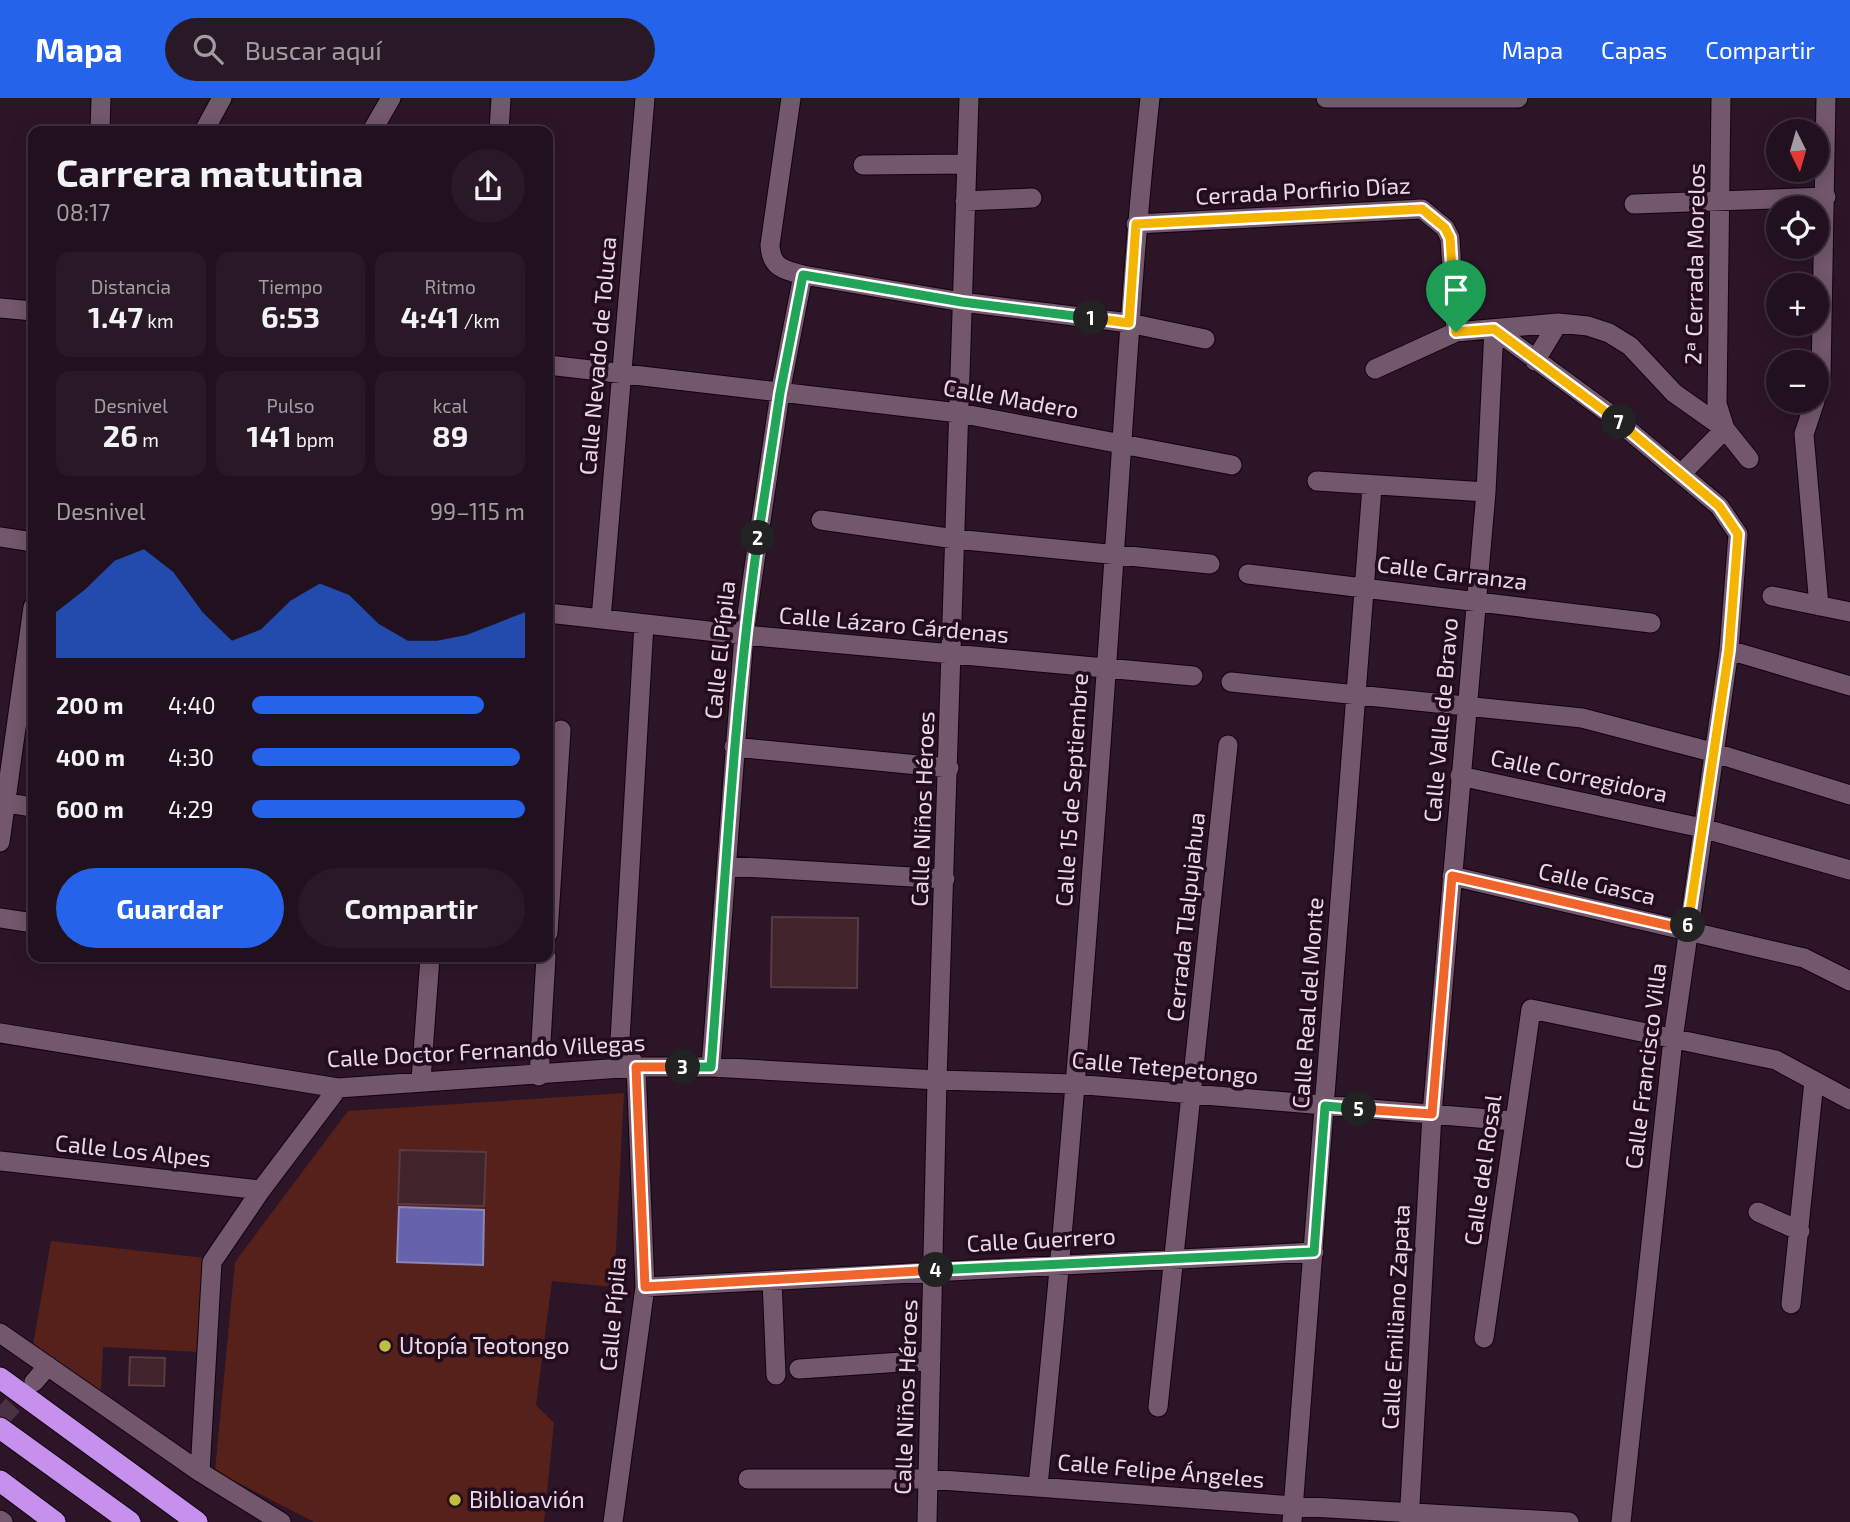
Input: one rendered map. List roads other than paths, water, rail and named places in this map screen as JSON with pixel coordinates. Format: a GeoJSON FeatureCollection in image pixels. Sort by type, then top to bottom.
{"type":"FeatureCollection","features":[{"type":"Feature","properties":{"kind":"highway"},"geometry":{"type":"LineString","coordinates":[[0,1378],[197,1522]]}},
{"type":"Feature","properties":{"kind":"highway"},"geometry":{"type":"LineString","coordinates":[[0,1428],[130,1522]]}},
{"type":"Feature","properties":{"kind":"highway"},"geometry":{"type":"LineString","coordinates":[[0,1481],[55,1522]]}},
{"type":"Feature","properties":{"kind":"street"},"geometry":{"type":"LineString","coordinates":[[100,126],[101,98]]}},
{"type":"Feature","properties":{"kind":"street"},"geometry":{"type":"LineString","coordinates":[[207,126],[222,98]]}},
{"type":"Feature","properties":{"kind":"street"},"geometry":{"type":"LineString","coordinates":[[375,126],[391,98]]}},
{"type":"Feature","properties":{"kind":"street"},"geometry":{"type":"LineString","coordinates":[[499,126],[501,98]]}},
{"type":"Feature","properties":{"kind":"street","name":"Calle Nevado de Toluca"},"geometry":{"type":"LineString","coordinates":[[601,619],[645,98]]}},
{"type":"Feature","properties":{"kind":"street"},"geometry":{"type":"LineString","coordinates":[[791,98],[769,245],[771,259],[780,269],[962,302],[1129,323],[1205,339]]}},
{"type":"Feature","properties":{"kind":"street","name":"Calle Niños Héroes"},"geometry":{"type":"LineString","coordinates":[[927,1522],[937,1080],[968,98]]}},
{"type":"Feature","properties":{"kind":"street","name":"Calle 15 de Septiembre"},"geometry":{"type":"LineString","coordinates":[[1038,1485],[1061,1264],[1115,553],[1136,224],[1150,98]]}},
{"type":"Feature","properties":{"kind":"street"},"geometry":{"type":"LineString","coordinates":[[1326,98],[1518,98]]}},
{"type":"Feature","properties":{"kind":"street","name":"2ª Cerrada Morelos"},"geometry":{"type":"LineString","coordinates":[[1721,98],[1717,404],[1725,429]]}},
{"type":"Feature","properties":{"kind":"street"},"geometry":{"type":"LineString","coordinates":[[1825,196],[1826,98]]}},
{"type":"Feature","properties":{"kind":"street"},"geometry":{"type":"LineString","coordinates":[[863,165],[966,164]]}},
{"type":"Feature","properties":{"kind":"street"},"geometry":{"type":"LineString","coordinates":[[965,201],[1032,198]]}},
{"type":"Feature","properties":{"kind":"street"},"geometry":{"type":"LineString","coordinates":[[1634,204],[1766,199]]}},
{"type":"Feature","properties":{"kind":"street","name":"Cerrada Porfirio Díaz"},"geometry":{"type":"LineString","coordinates":[[1136,224],[1422,209],[1445,228],[1450,238],[1456,332]]}},
{"type":"Feature","properties":{"kind":"street"},"geometry":{"type":"LineString","coordinates":[[1822,350],[1824,259]]}},
{"type":"Feature","properties":{"kind":"street","name":"Calle El Pípila"},"geometry":{"type":"LineString","coordinates":[[711,1067],[744,635],[780,393],[803,275]]}},
{"type":"Feature","properties":{"kind":"street"},"geometry":{"type":"LineString","coordinates":[[0,308],[28,311]]}},
{"type":"Feature","properties":{"kind":"street"},"geometry":{"type":"LineString","coordinates":[[1535,361],[1558,323]]}},
{"type":"Feature","properties":{"kind":"street"},"geometry":{"type":"LineString","coordinates":[[1376,369],[1456,332],[1558,323],[1599,329],[1630,346],[1674,393],[1725,429],[1749,458]]}},
{"type":"Feature","properties":{"kind":"street","name":"Calle Francisco Villa"},"geometry":{"type":"LineString","coordinates":[[1494,329],[1607,412],[1681,474],[1719,506],[1738,534],[1729,650],[1712,752],[1673,1039],[1620,1522]]}},
{"type":"Feature","properties":{"kind":"street","name":"Calle Valle de Bravo"},"geometry":{"type":"LineString","coordinates":[[1432,1114],[1486,492],[1494,329]]}},
{"type":"Feature","properties":{"kind":"street","name":"Calle Madero"},"geometry":{"type":"LineString","coordinates":[[553,366],[959,412],[1232,465]]}},
{"type":"Feature","properties":{"kind":"street"},"geometry":{"type":"LineString","coordinates":[[1811,413],[1804,435],[1819,606]]}},
{"type":"Feature","properties":{"kind":"street"},"geometry":{"type":"LineString","coordinates":[[1681,474],[1725,429]]}},
{"type":"Feature","properties":{"kind":"street"},"geometry":{"type":"LineString","coordinates":[[1317,481],[1486,492]]}},
{"type":"Feature","properties":{"kind":"street","name":"Calle Real del Monte"},"geometry":{"type":"LineString","coordinates":[[1293,1514],[1373,486]]}},
{"type":"Feature","properties":{"kind":"street"},"geometry":{"type":"LineString","coordinates":[[821,520],[955,539],[1210,564]]}},
{"type":"Feature","properties":{"kind":"street"},"geometry":{"type":"LineString","coordinates":[[0,537],[28,541]]}},
{"type":"Feature","properties":{"kind":"street","name":"Calle Carranza"},"geometry":{"type":"LineString","coordinates":[[1248,574],[1651,623]]}},
{"type":"Feature","properties":{"kind":"street"},"geometry":{"type":"LineString","coordinates":[[1772,596],[1850,612]]}},
{"type":"Feature","properties":{"kind":"street","name":"Calle Lázaro Cárdenas"},"geometry":{"type":"LineString","coordinates":[[553,614],[744,635],[1193,676]]}},
{"type":"Feature","properties":{"kind":"street"},"geometry":{"type":"LineString","coordinates":[[636,1067],[620,1040],[643,624]]}},
{"type":"Feature","properties":{"kind":"street"},"geometry":{"type":"LineString","coordinates":[[1729,650],[1850,686]]}},
{"type":"Feature","properties":{"kind":"street"},"geometry":{"type":"LineString","coordinates":[[1231,682],[1356,697],[1582,718],[1712,752],[1850,795]]}},
{"type":"Feature","properties":{"kind":"street"},"geometry":{"type":"LineString","coordinates":[[0,842],[28,692]]}},
{"type":"Feature","properties":{"kind":"street"},"geometry":{"type":"LineString","coordinates":[[553,855],[561,730]]}},
{"type":"Feature","properties":{"kind":"street","name":"Cerrada Tlalpujahua"},"geometry":{"type":"LineString","coordinates":[[1173,1257],[1193,1094],[1228,745]]}},
{"type":"Feature","properties":{"kind":"street"},"geometry":{"type":"LineString","coordinates":[[734,747],[948,768]]}},
{"type":"Feature","properties":{"kind":"street","name":"Calle Corregidora"},"geometry":{"type":"LineString","coordinates":[[1460,776],[1702,828],[1850,870]]}},
{"type":"Feature","properties":{"kind":"street"},"geometry":{"type":"LineString","coordinates":[[7,803],[28,806]]}},
{"type":"Feature","properties":{"kind":"street"},"geometry":{"type":"LineString","coordinates":[[727,866],[945,880]]}},
{"type":"Feature","properties":{"kind":"street","name":"Calle Gasca"},"geometry":{"type":"LineString","coordinates":[[1452,876],[1804,958],[1850,981]]}},
{"type":"Feature","properties":{"kind":"street"},"geometry":{"type":"LineString","coordinates":[[0,918],[28,922]]}},
{"type":"Feature","properties":{"kind":"street"},"geometry":{"type":"LineString","coordinates":[[421,1080],[430,962]]}},
{"type":"Feature","properties":{"kind":"street"},"geometry":{"type":"LineString","coordinates":[[539,1076],[546,962]]}},
{"type":"Feature","properties":{"kind":"street","name":"Calle del Rosal"},"geometry":{"type":"LineString","coordinates":[[1484,1338],[1531,1009],[1673,1039]]}},
{"type":"Feature","properties":{"kind":"street","name":"Calle Doctor Fernando Villegas"},"geometry":{"type":"LineString","coordinates":[[0,1033],[338,1088],[421,1080],[539,1076],[636,1067],[711,1067],[937,1080]]}},
{"type":"Feature","properties":{"kind":"street"},"geometry":{"type":"LineString","coordinates":[[1673,1039],[1776,1060],[1850,1100]]}},
{"type":"Feature","properties":{"kind":"street","name":"Calle Pípila"},"geometry":{"type":"LineString","coordinates":[[613,1522],[645,1287],[636,1067]]}},
{"type":"Feature","properties":{"kind":"street","name":"Calle Tetepetongo"},"geometry":{"type":"LineString","coordinates":[[937,1080],[1074,1084],[1513,1121]]}},
{"type":"Feature","properties":{"kind":"street"},"geometry":{"type":"LineString","coordinates":[[1791,1304],[1814,1081]]}},
{"type":"Feature","properties":{"kind":"street"},"geometry":{"type":"LineString","coordinates":[[201,1472],[212,1262],[261,1190],[338,1088]]}},
{"type":"Feature","properties":{"kind":"street","name":"Calle Emiliano Zapata"},"geometry":{"type":"LineString","coordinates":[[1410,1516],[1432,1114]]}},
{"type":"Feature","properties":{"kind":"street","name":"Calle Los Alpes"},"geometry":{"type":"LineString","coordinates":[[0,1161],[261,1190]]}},
{"type":"Feature","properties":{"kind":"street"},"geometry":{"type":"LineString","coordinates":[[1758,1212],[1800,1231]]}},
{"type":"Feature","properties":{"kind":"street","name":"Calle Guerrero"},"geometry":{"type":"LineString","coordinates":[[645,1287],[1173,1257],[1314,1252]]}},
{"type":"Feature","properties":{"kind":"street"},"geometry":{"type":"LineString","coordinates":[[1158,1407],[1173,1257]]}},
{"type":"Feature","properties":{"kind":"street"},"geometry":{"type":"LineString","coordinates":[[772,1280],[776,1375]]}},
{"type":"Feature","properties":{"kind":"street"},"geometry":{"type":"LineString","coordinates":[[0,1333],[201,1472],[281,1522]]}},
{"type":"Feature","properties":{"kind":"street"},"geometry":{"type":"LineString","coordinates":[[799,1369],[931,1360]]}},
{"type":"Feature","properties":{"kind":"street"},"geometry":{"type":"LineString","coordinates":[[34,1382],[48,1366]]}},
{"type":"Feature","properties":{"kind":"street","name":"Calle Felipe Ángeles"},"geometry":{"type":"LineString","coordinates":[[748,1479],[928,1479],[1038,1485],[1293,1514],[1569,1522]]}},
{"type":"Feature","properties":{"kind":"tunnel"},"geometry":{"type":"LineString","coordinates":[[0,1419],[32,1384]]}},
{"type":"Feature","properties":{"kind":"place","name":"Utopía Teotongo"},"geometry":{"type":"Point","coordinates":[385,1346]}},
{"type":"Feature","properties":{"kind":"place","name":"Biblioavión"},"geometry":{"type":"Point","coordinates":[455,1500]}}]}
